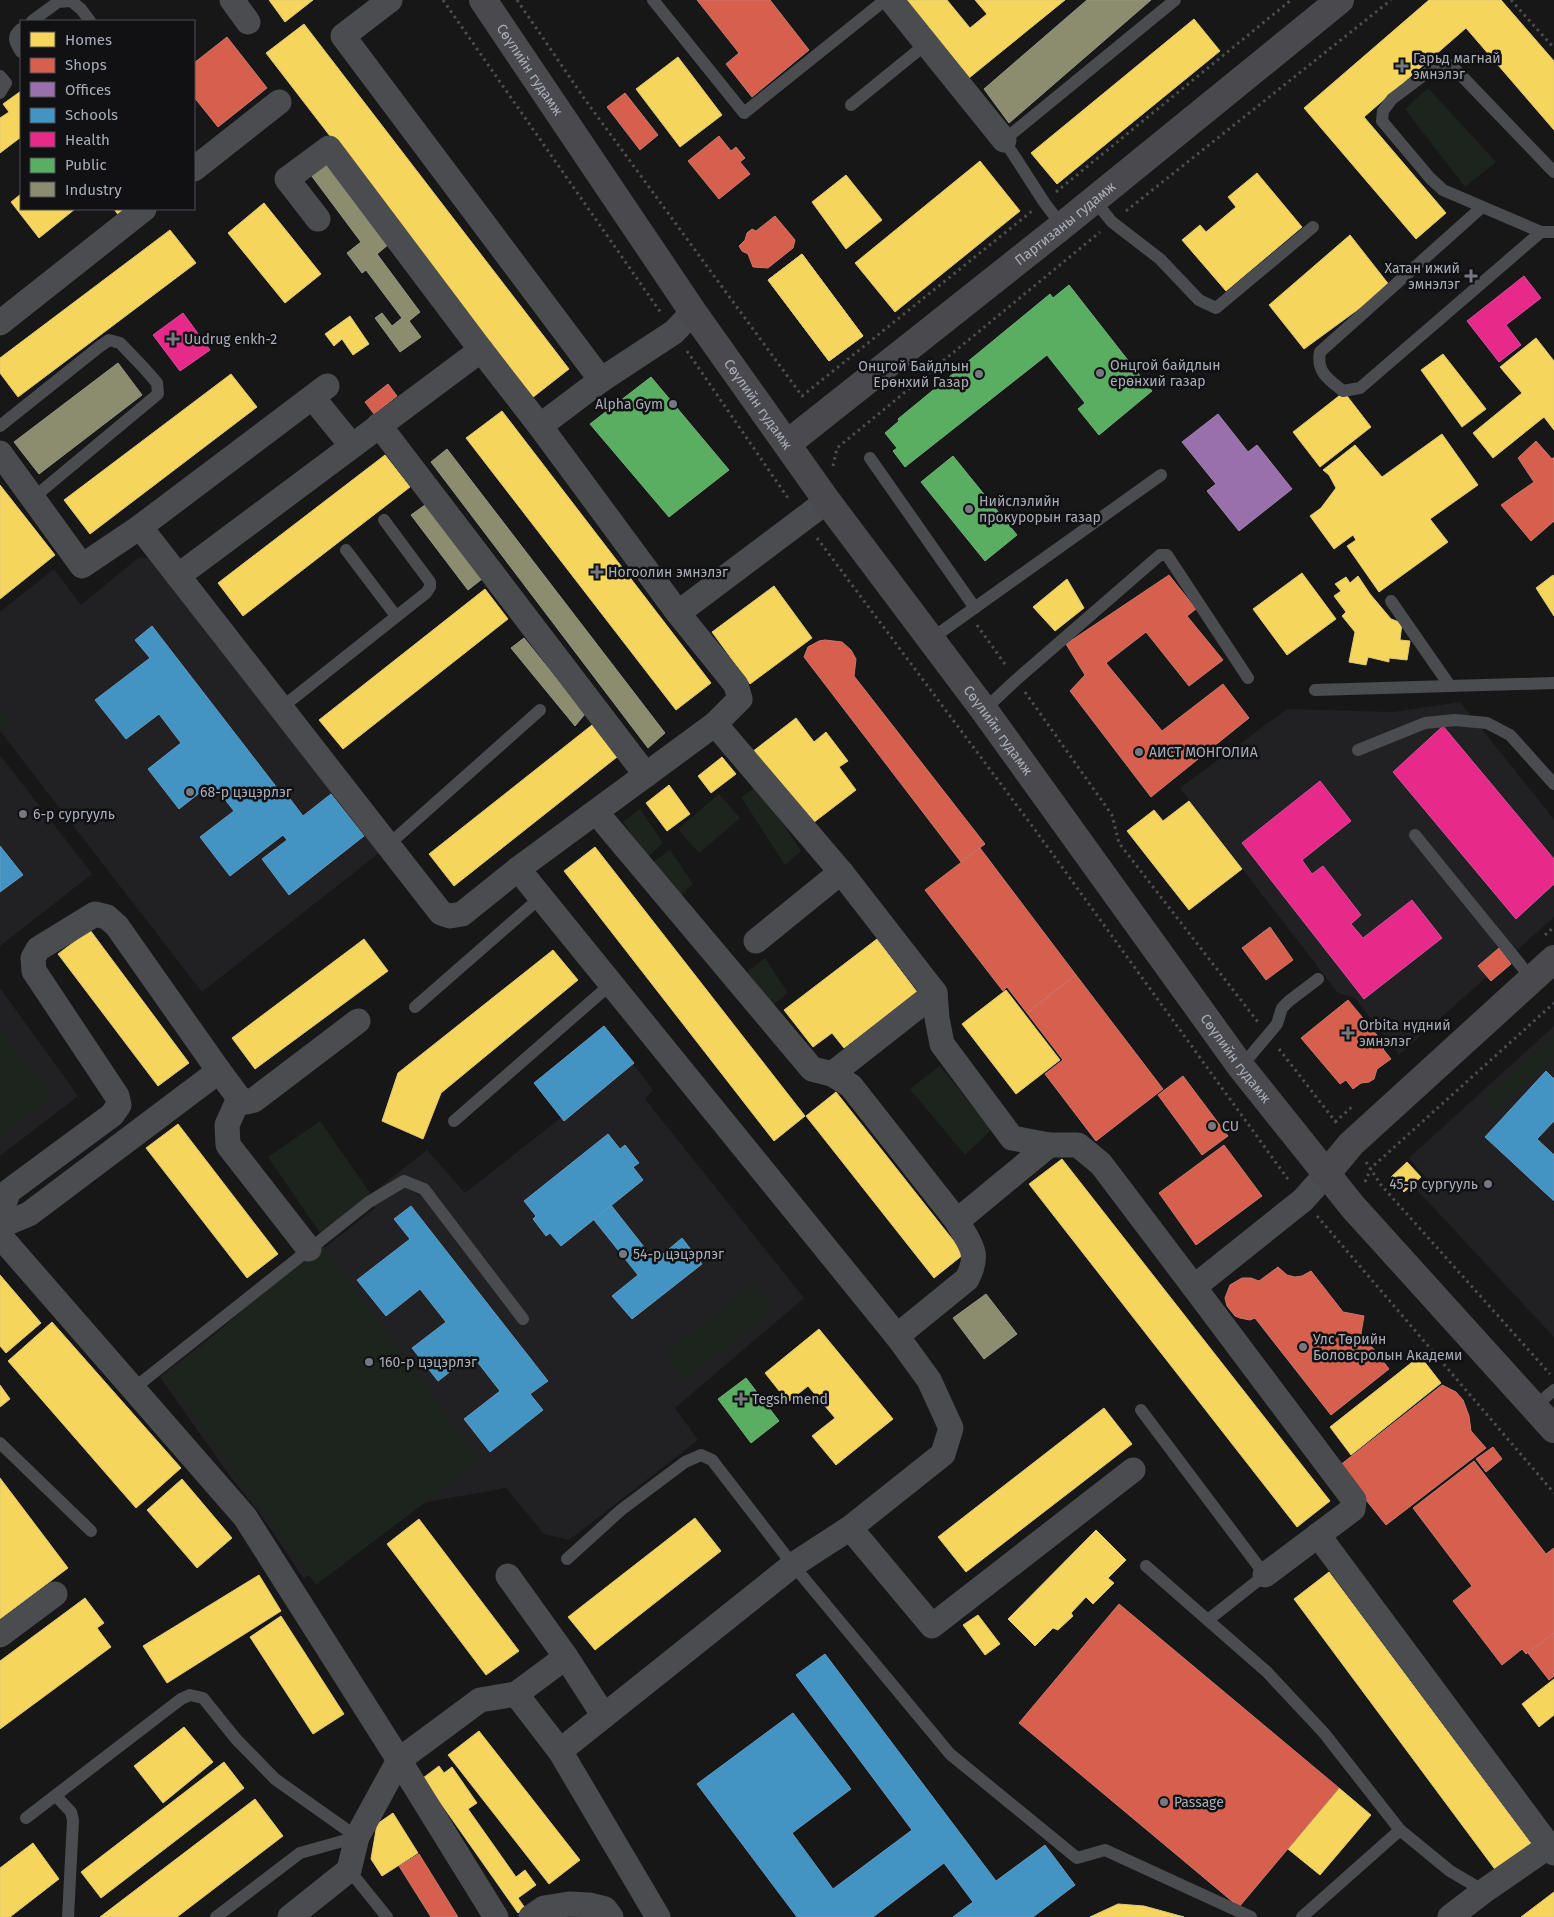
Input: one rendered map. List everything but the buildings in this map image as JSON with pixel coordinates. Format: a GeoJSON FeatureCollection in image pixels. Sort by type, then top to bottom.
{"type":"FeatureCollection","features":[{"type":"Feature","properties":{"kind":"main road","name":"Сөүлийн гудамж"},"geometry":{"type":"LineString","coordinates":[[483,0],[693,312],[827,501],[984,710],[1241,1067],[1353,1207],[1544,1398],[1554,1428]]}},
{"type":"Feature","properties":{"kind":"main road","name":"Партизаны гудамж"},"geometry":{"type":"LineString","coordinates":[[787,444],[1062,226],[1340,0]]}},
{"type":"Feature","properties":{"kind":"main road"},"geometry":{"type":"LineString","coordinates":[[1327,1174],[1351,1144],[1554,959]]}},
{"type":"Feature","properties":{"kind":"street"},"geometry":{"type":"LineString","coordinates":[[232,0],[248,22]]}},
{"type":"Feature","properties":{"kind":"street"},"geometry":{"type":"LineString","coordinates":[[390,0],[344,36],[601,380]]}},
{"type":"Feature","properties":{"kind":"street"},"geometry":{"type":"LineString","coordinates":[[890,0],[1004,140]]}},
{"type":"Feature","properties":{"kind":"street"},"geometry":{"type":"LineString","coordinates":[[196,163],[279,102]]}},
{"type":"Feature","properties":{"kind":"street"},"geometry":{"type":"LineString","coordinates":[[140,527],[441,913],[450,916],[462,914],[518,869],[715,724],[740,699],[736,685],[678,613],[540,426],[329,148],[287,179],[318,219]]}},
{"type":"Feature","properties":{"kind":"street"},"geometry":{"type":"LineString","coordinates":[[0,323],[143,210]]}},
{"type":"Feature","properties":{"kind":"street"},"geometry":{"type":"LineString","coordinates":[[540,426],[601,380],[674,332],[693,312]]}},
{"type":"Feature","properties":{"kind":"street"},"geometry":{"type":"LineString","coordinates":[[178,576],[481,350]]}},
{"type":"Feature","properties":{"kind":"street"},"geometry":{"type":"LineString","coordinates":[[0,453],[82,566],[140,527],[320,392],[352,446]]}},
{"type":"Feature","properties":{"kind":"street"},"geometry":{"type":"LineString","coordinates":[[379,425],[646,775]]}},
{"type":"Feature","properties":{"kind":"street"},"geometry":{"type":"LineString","coordinates":[[678,613],[827,501]]}},
{"type":"Feature","properties":{"kind":"street"},"geometry":{"type":"LineString","coordinates":[[715,724],[841,872],[935,993],[942,1044],[1012,1138],[1049,1145],[1078,1145],[1101,1164],[1354,1500],[1353,1509],[1265,1575]]}},
{"type":"Feature","properties":{"kind":"street"},"geometry":{"type":"LineString","coordinates":[[596,812],[812,1070],[832,1074],[851,1086],[957,1221],[974,1252],[974,1266],[967,1279],[898,1336]]}},
{"type":"Feature","properties":{"kind":"street"},"geometry":{"type":"LineString","coordinates":[[518,869],[898,1336],[930,1380],[951,1428],[943,1454],[850,1528],[793,1565],[560,1751]]}},
{"type":"Feature","properties":{"kind":"street"},"geometry":{"type":"LineString","coordinates":[[756,941],[841,872]]}},
{"type":"Feature","properties":{"kind":"street"},"geometry":{"type":"LineString","coordinates":[[0,1213],[10,1191],[112,1115],[119,1105],[117,1096],[34,971],[33,958],[38,949],[95,914],[107,917],[117,926],[219,1071],[239,1098],[246,1102],[254,1100],[358,1021]]}},
{"type":"Feature","properties":{"kind":"street"},"geometry":{"type":"LineString","coordinates":[[832,1074],[935,993]]}},
{"type":"Feature","properties":{"kind":"street"},"geometry":{"type":"LineString","coordinates":[[0,1226],[30,1214],[219,1071]]}},
{"type":"Feature","properties":{"kind":"street"},"geometry":{"type":"LineString","coordinates":[[239,1098],[227,1125],[228,1145],[309,1249]]}},
{"type":"Feature","properties":{"kind":"street"},"geometry":{"type":"LineString","coordinates":[[957,1221],[1049,1145]]}},
{"type":"Feature","properties":{"kind":"street"},"geometry":{"type":"LineString","coordinates":[[1194,1287],[1303,1200],[1327,1174]]}},
{"type":"Feature","properties":{"kind":"street"},"geometry":{"type":"LineString","coordinates":[[0,1236],[245,1517],[496,1917]]}},
{"type":"Feature","properties":{"kind":"street"},"geometry":{"type":"LineString","coordinates":[[850,1528],[932,1626],[1133,1470]]}},
{"type":"Feature","properties":{"kind":"street"},"geometry":{"type":"LineString","coordinates":[[1318,1535],[1551,1850],[1484,1891],[1450,1917]]}},
{"type":"Feature","properties":{"kind":"street"},"geometry":{"type":"LineString","coordinates":[[508,1576],[566,1657],[604,1716]]}},
{"type":"Feature","properties":{"kind":"street"},"geometry":{"type":"LineString","coordinates":[[0,1635],[55,1594]]}},
{"type":"Feature","properties":{"kind":"street"},"geometry":{"type":"LineString","coordinates":[[290,1917],[350,1870],[356,1837],[399,1760],[480,1700],[516,1694],[566,1657]]}},
{"type":"Feature","properties":{"kind":"street"},"geometry":{"type":"LineString","coordinates":[[516,1694],[560,1751],[658,1917]]}},
{"type":"Feature","properties":{"kind":"street"},"geometry":{"type":"LineString","coordinates":[[531,1917],[544,1908],[569,1904],[589,1905],[605,1909],[612,1917]]}},
{"type":"Feature","properties":{"kind":"lane"},"geometry":{"type":"LineString","coordinates":[[653,0],[744,113],[885,0]]}},
{"type":"Feature","properties":{"kind":"lane"},"geometry":{"type":"LineString","coordinates":[[1062,226],[1044,202],[1004,140],[1175,0]]}},
{"type":"Feature","properties":{"kind":"lane"},"geometry":{"type":"LineString","coordinates":[[33,20],[58,2],[71,1],[81,8],[89,20]]}},
{"type":"Feature","properties":{"kind":"lane"},"geometry":{"type":"LineString","coordinates":[[20,30],[14,37],[14,41],[20,50]]}},
{"type":"Feature","properties":{"kind":"lane"},"geometry":{"type":"LineString","coordinates":[[851,105],[926,44]]}},
{"type":"Feature","properties":{"kind":"lane"},"geometry":{"type":"LineString","coordinates":[[1554,172],[1448,64],[1436,66],[1392,100],[1383,111],[1382,121],[1430,178],[1443,190],[1541,232],[1554,232]]}},
{"type":"Feature","properties":{"kind":"lane"},"geometry":{"type":"LineString","coordinates":[[0,76],[6,83],[0,93]]}},
{"type":"Feature","properties":{"kind":"lane"},"geometry":{"type":"LineString","coordinates":[[1094,200],[1112,222],[1160,259],[1199,300],[1216,308],[1314,227]]}},
{"type":"Feature","properties":{"kind":"lane"},"geometry":{"type":"LineString","coordinates":[[1482,207],[1320,352],[1318,362],[1323,375],[1343,391],[1360,388],[1541,232]]}},
{"type":"Feature","properties":{"kind":"lane"},"geometry":{"type":"LineString","coordinates":[[0,426],[109,340],[120,343],[156,383],[158,394],[32,498]]}},
{"type":"Feature","properties":{"kind":"lane"},"geometry":{"type":"LineString","coordinates":[[870,458],[972,611]]}},
{"type":"Feature","properties":{"kind":"lane"},"geometry":{"type":"LineString","coordinates":[[931,639],[1161,475]]}},
{"type":"Feature","properties":{"kind":"lane"},"geometry":{"type":"LineString","coordinates":[[281,708],[426,593],[430,587],[430,582],[384,520]]}},
{"type":"Feature","properties":{"kind":"lane"},"geometry":{"type":"LineString","coordinates":[[346,550],[396,616]]}},
{"type":"Feature","properties":{"kind":"lane"},"geometry":{"type":"LineString","coordinates":[[984,710],[1160,555],[1168,555],[1248,678]]}},
{"type":"Feature","properties":{"kind":"lane"},"geometry":{"type":"LineString","coordinates":[[1391,601],[1450,686]]}},
{"type":"Feature","properties":{"kind":"lane"},"geometry":{"type":"LineString","coordinates":[[1315,690],[1554,683]]}},
{"type":"Feature","properties":{"kind":"lane"},"geometry":{"type":"LineString","coordinates":[[388,845],[540,710]]}},
{"type":"Feature","properties":{"kind":"lane"},"geometry":{"type":"LineString","coordinates":[[1358,750],[1425,723],[1455,720],[1487,723],[1510,735],[1554,784]]}},
{"type":"Feature","properties":{"kind":"lane"},"geometry":{"type":"LineString","coordinates":[[1415,836],[1532,979]]}},
{"type":"Feature","properties":{"kind":"lane"},"geometry":{"type":"LineString","coordinates":[[415,1007],[541,898]]}},
{"type":"Feature","properties":{"kind":"lane"},"geometry":{"type":"LineString","coordinates":[[1241,1067],[1269,1036],[1277,1024],[1282,1008],[1318,979]]}},
{"type":"Feature","properties":{"kind":"lane"},"geometry":{"type":"LineString","coordinates":[[454,1121],[612,984]]}},
{"type":"Feature","properties":{"kind":"lane"},"geometry":{"type":"LineString","coordinates":[[133,1389],[369,1202],[404,1181],[424,1189],[523,1319]]}},
{"type":"Feature","properties":{"kind":"lane"},"geometry":{"type":"LineString","coordinates":[[1141,1410],[1265,1575],[1208,1620]]}},
{"type":"Feature","properties":{"kind":"lane"},"geometry":{"type":"LineString","coordinates":[[0,1443],[92,1531]]}},
{"type":"Feature","properties":{"kind":"lane"},"geometry":{"type":"LineString","coordinates":[[567,1559],[621,1510],[685,1462],[701,1455],[712,1460],[793,1565],[950,1754],[1078,1858],[1105,1850],[1251,1917]]}},
{"type":"Feature","properties":{"kind":"lane"},"geometry":{"type":"LineString","coordinates":[[1146,1566],[1267,1672],[1324,1733],[1400,1830],[1450,1871],[1484,1891]]}},
{"type":"Feature","properties":{"kind":"lane"},"geometry":{"type":"LineString","coordinates":[[26,1818],[181,1699],[190,1695],[203,1698],[236,1739],[276,1779],[356,1837]]}},
{"type":"Feature","properties":{"kind":"lane"},"geometry":{"type":"LineString","coordinates":[[56,1796],[71,1812],[73,1820],[68,1917]]}},
{"type":"Feature","properties":{"kind":"lane"},"geometry":{"type":"LineString","coordinates":[[1302,1917],[1400,1830]]}},
{"type":"Feature","properties":{"kind":"lane"},"geometry":{"type":"LineString","coordinates":[[216,1917],[300,1853],[356,1837]]}},
{"type":"Feature","properties":{"kind":"lane"},"geometry":{"type":"LineString","coordinates":[[350,1870],[379,1914]]}},
{"type":"Feature","properties":{"kind":"path"},"geometry":{"type":"LineString","coordinates":[[517,0],[592,109],[802,396]]}},
{"type":"Feature","properties":{"kind":"path"},"geometry":{"type":"LineString","coordinates":[[1511,0],[1554,48]]}},
{"type":"Feature","properties":{"kind":"path"},"geometry":{"type":"LineString","coordinates":[[833,467],[837,448]]}},
{"type":"Feature","properties":{"kind":"path"},"geometry":{"type":"LineString","coordinates":[[972,611],[1016,680],[1112,815],[1118,843],[1371,1168],[1381,1185],[1554,1378]]}},
{"type":"Feature","properties":{"kind":"path"},"geometry":{"type":"LineString","coordinates":[[1335,1239],[1353,1207],[1371,1168],[1554,1003]]}},
{"type":"Feature","properties":{"kind":"shaded area"},"geometry":{"type":"Polygon","coordinates":[[[1428,88],[1496,162],[1465,187],[1405,109],[1428,88]]]}},
{"type":"Feature","properties":{"kind":"shaded area","name":"68-р цэцэрлэг"},"geometry":{"type":"Polygon","coordinates":[[[138,558],[152,558],[379,853],[202,992],[0,731],[0,612],[54,569],[81,605],[138,558]]]}},
{"type":"Feature","properties":{"kind":"shaded area"},"geometry":{"type":"Polygon","coordinates":[[[1460,702],[1554,819],[1554,917],[1399,1055],[1355,998],[1338,993],[1180,788],[1287,709],[1393,712],[1460,702]]]}},
{"type":"Feature","properties":{"kind":"shaded area"},"geometry":{"type":"Polygon","coordinates":[[[0,708],[11,724],[0,731],[0,708]]]}},
{"type":"Feature","properties":{"kind":"shaded area","name":"6-р сургууль"},"geometry":{"type":"Polygon","coordinates":[[[0,755],[92,874],[0,946],[0,755]]]}},
{"type":"Feature","properties":{"kind":"shaded area"},"geometry":{"type":"Polygon","coordinates":[[[758,786],[801,851],[785,865],[741,797],[758,786]]]}},
{"type":"Feature","properties":{"kind":"shaded area"},"geometry":{"type":"Polygon","coordinates":[[[719,794],[740,818],[699,853],[678,829],[719,794]]]}},
{"type":"Feature","properties":{"kind":"shaded area"},"geometry":{"type":"Polygon","coordinates":[[[640,809],[663,843],[647,857],[623,822],[640,809]]]}},
{"type":"Feature","properties":{"kind":"shaded area"},"geometry":{"type":"Polygon","coordinates":[[[670,850],[693,884],[677,898],[652,863],[670,850]]]}},
{"type":"Feature","properties":{"kind":"shaded area"},"geometry":{"type":"Polygon","coordinates":[[[765,958],[788,993],[772,1006],[747,972],[765,958]]]}},
{"type":"Feature","properties":{"kind":"shaded area"},"geometry":{"type":"Polygon","coordinates":[[[0,988],[78,1096],[0,1156],[0,988]]]}},
{"type":"Feature","properties":{"kind":"shaded area","name":"45-р сургууль"},"geometry":{"type":"Polygon","coordinates":[[[1554,1026],[1554,1337],[1416,1189],[1427,1179],[1409,1158],[1554,1026]]]}},
{"type":"Feature","properties":{"kind":"shaded area"},"geometry":{"type":"Polygon","coordinates":[[[0,1028],[52,1096],[0,1136],[0,1028]]]}},
{"type":"Feature","properties":{"kind":"shaded area"},"geometry":{"type":"Polygon","coordinates":[[[1554,1035],[1554,1058],[1494,1113],[1482,1100],[1554,1035]]]}},
{"type":"Feature","properties":{"kind":"shaded area","name":"160-р цэцэрлэг"},"geometry":{"type":"Polygon","coordinates":[[[632,1062],[653,1090],[645,1099],[804,1298],[675,1408],[698,1440],[569,1540],[544,1534],[506,1488],[399,1507],[304,1579],[262,1516],[227,1472],[160,1377],[375,1208],[367,1197],[427,1150],[465,1193],[632,1062]]]}},
{"type":"Feature","properties":{"kind":"shaded area"},"geometry":{"type":"Polygon","coordinates":[[[940,1066],[991,1130],[965,1155],[910,1089],[940,1066]]]}},
{"type":"Feature","properties":{"kind":"shaded area"},"geometry":{"type":"Polygon","coordinates":[[[320,1121],[375,1200],[323,1237],[268,1157],[320,1121]]]}},
{"type":"Feature","properties":{"kind":"shaded area"},"geometry":{"type":"Polygon","coordinates":[[[320,1241],[480,1461],[316,1585],[166,1378],[320,1241]]]}},
{"type":"Feature","properties":{"kind":"shaded area"},"geometry":{"type":"Polygon","coordinates":[[[753,1284],[774,1310],[683,1380],[664,1354],[753,1284]]]}},
{"type":"Feature","properties":{"kind":"place","name":"Гарьд магнай эмнэлэг"},"geometry":{"type":"Point","coordinates":[1402,66]}},
{"type":"Feature","properties":{"kind":"place","name":"Хатан ижий эмнэлэг"},"geometry":{"type":"Point","coordinates":[1471,276]}},
{"type":"Feature","properties":{"kind":"place","name":"Uudrug enkh-2"},"geometry":{"type":"Point","coordinates":[173,339]}},
{"type":"Feature","properties":{"kind":"place","name":"Онцгой байдлын ерөнхий газар"},"geometry":{"type":"Point","coordinates":[1100,373]}},
{"type":"Feature","properties":{"kind":"place","name":"Онцгой Байдлын Ерөнхий Газар"},"geometry":{"type":"Point","coordinates":[979,374]}},
{"type":"Feature","properties":{"kind":"place","name":"Alpha Gym"},"geometry":{"type":"Point","coordinates":[673,404]}},
{"type":"Feature","properties":{"kind":"place","name":"Нийслэлийн прокурорын газар"},"geometry":{"type":"Point","coordinates":[969,509]}},
{"type":"Feature","properties":{"kind":"place","name":"Ногоолин эмнэлэг"},"geometry":{"type":"Point","coordinates":[597,572]}},
{"type":"Feature","properties":{"kind":"place","name":"АИСТ МОНГОЛИА"},"geometry":{"type":"Point","coordinates":[1139,752]}},
{"type":"Feature","properties":{"kind":"place","name":"68-р цэцэрлэг"},"geometry":{"type":"Point","coordinates":[190,792]}},
{"type":"Feature","properties":{"kind":"place","name":"6-р сургууль"},"geometry":{"type":"Point","coordinates":[23,814]}},
{"type":"Feature","properties":{"kind":"place","name":"Orbita нүдний эмнэлэг"},"geometry":{"type":"Point","coordinates":[1348,1033]}},
{"type":"Feature","properties":{"kind":"place","name":"CU"},"geometry":{"type":"Point","coordinates":[1212,1126]}},
{"type":"Feature","properties":{"kind":"place","name":"45-р сургууль"},"geometry":{"type":"Point","coordinates":[1488,1184]}},
{"type":"Feature","properties":{"kind":"place","name":"54-р цэцэрлэг"},"geometry":{"type":"Point","coordinates":[623,1254]}},
{"type":"Feature","properties":{"kind":"place","name":"Улс Төрийн Боловсролын Академи"},"geometry":{"type":"Point","coordinates":[1303,1347]}},
{"type":"Feature","properties":{"kind":"place","name":"160-р цэцэрлэг"},"geometry":{"type":"Point","coordinates":[369,1362]}},
{"type":"Feature","properties":{"kind":"place","name":"Tegsh mend"},"geometry":{"type":"Point","coordinates":[741,1399]}},
{"type":"Feature","properties":{"kind":"place","name":"Passage"},"geometry":{"type":"Point","coordinates":[1164,1802]}}]}
